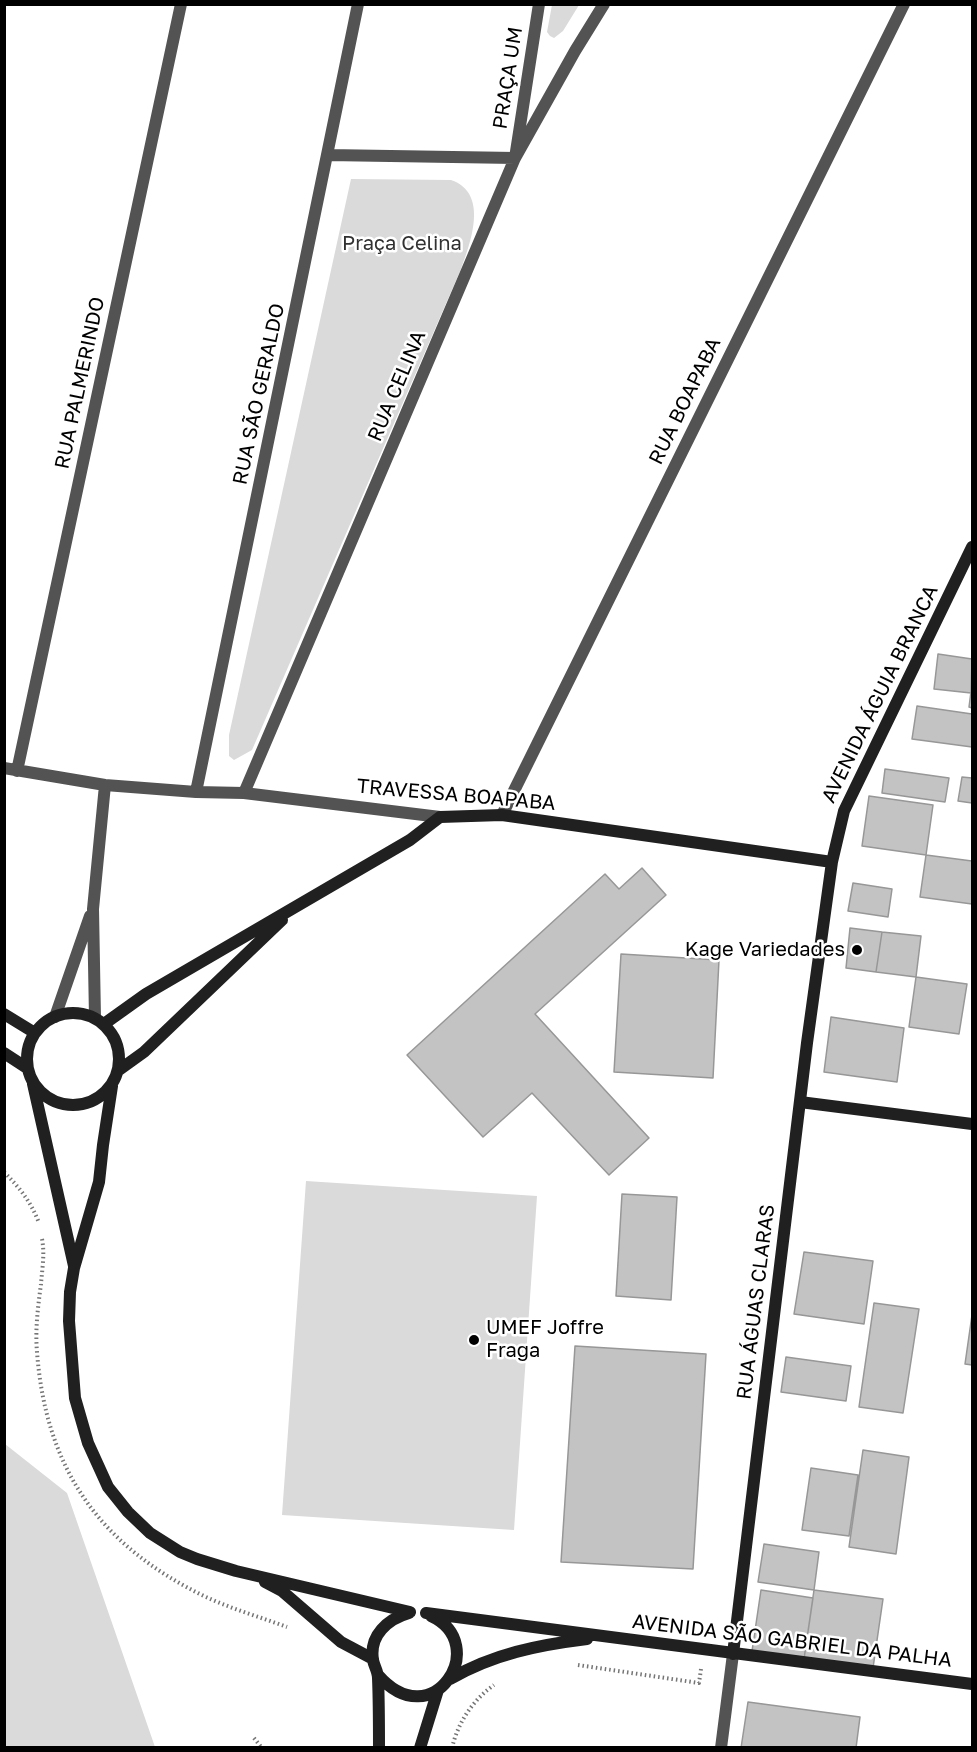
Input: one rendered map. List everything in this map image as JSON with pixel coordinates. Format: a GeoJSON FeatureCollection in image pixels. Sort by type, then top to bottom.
{"type":"FeatureCollection","features":[{"type":"Feature","properties":{"kind":"main road","name":"AVENIDA ÁGUIA BRANCA"},"geometry":{"type":"LineString","coordinates":[[832,862],[844,811],[972,547]]}},
{"type":"Feature","properties":{"kind":"main road","name":"TRAVESSA BOAPABA"},"geometry":{"type":"LineString","coordinates":[[440,817],[502,814],[832,862]]}},
{"type":"Feature","properties":{"kind":"main road"},"geometry":{"type":"LineString","coordinates":[[100,1021],[411,840],[440,817]]}},
{"type":"Feature","properties":{"kind":"main road","name":"RUA ÁGUAS CLARAS"},"geometry":{"type":"LineString","coordinates":[[733,1654],[800,1102],[832,862]]}},
{"type":"Feature","properties":{"kind":"main road"},"geometry":{"type":"LineString","coordinates":[[119,1070],[144,1052],[296,907]]}},
{"type":"Feature","properties":{"kind":"main road"},"geometry":{"type":"LineString","coordinates":[[74,1268],[33,1083],[27,1068],[27,1049],[35,1033],[43,1023],[68,1013],[82,1014],[100,1021],[115,1037],[120,1053],[119,1070],[112,1086],[102,1145],[99,1182],[74,1268],[69,1321],[75,1398],[88,1443],[108,1487],[128,1512],[150,1533],[180,1552],[260,1579],[282,1591],[341,1642],[373,1659]]}},
{"type":"Feature","properties":{"kind":"main road"},"geometry":{"type":"LineString","coordinates":[[4,1014],[35,1033]]}},
{"type":"Feature","properties":{"kind":"main road"},"geometry":{"type":"LineString","coordinates":[[4,1053],[27,1068]]}},
{"type":"Feature","properties":{"kind":"main road"},"geometry":{"type":"LineString","coordinates":[[33,1083],[45,1097],[62,1105],[81,1106],[99,1099],[112,1086]]}},
{"type":"Feature","properties":{"kind":"main road"},"geometry":{"type":"LineString","coordinates":[[800,1102],[972,1124]]}},
{"type":"Feature","properties":{"kind":"main road"},"geometry":{"type":"LineString","coordinates":[[236,1571],[410,1612],[426,1613],[441,1620],[452,1632],[457,1648],[457,1664],[450,1679],[438,1690],[421,1696],[404,1695],[389,1687],[378,1675]]}},
{"type":"Feature","properties":{"kind":"main road"},"geometry":{"type":"LineString","coordinates":[[379,1748],[378,1675],[373,1659],[374,1642],[382,1628],[394,1617],[410,1612]]}},
{"type":"Feature","properties":{"kind":"main road","name":"AVENIDA SÃO GABRIEL DA PALHA"},"geometry":{"type":"LineString","coordinates":[[426,1613],[972,1684]]}},
{"type":"Feature","properties":{"kind":"main road","name":"AVENIDA SÃO GABRIEL DA PALHA"},"geometry":{"type":"LineString","coordinates":[[450,1679],[470,1667],[532,1647],[606,1637]]}},
{"type":"Feature","properties":{"kind":"main road"},"geometry":{"type":"LineString","coordinates":[[420,1748],[438,1690]]}},
{"type":"Feature","properties":{"kind":"street","name":"RUA PALMERINDO"},"geometry":{"type":"LineString","coordinates":[[17,771],[181,4]]}},
{"type":"Feature","properties":{"kind":"street","name":"RUA SÃO GERALDO"},"geometry":{"type":"LineString","coordinates":[[196,792],[358,4]]}},
{"type":"Feature","properties":{"kind":"street","name":"PRAÇA UM"},"geometry":{"type":"LineString","coordinates":[[515,158],[539,4]]}},
{"type":"Feature","properties":{"kind":"street","name":"RUA CELINA"},"geometry":{"type":"LineString","coordinates":[[244,793],[515,158],[604,4]]}},
{"type":"Feature","properties":{"kind":"street","name":"RUA BOAPABA"},"geometry":{"type":"LineString","coordinates":[[502,814],[904,4]]}},
{"type":"Feature","properties":{"kind":"street"},"geometry":{"type":"LineString","coordinates":[[328,155],[515,158]]}},
{"type":"Feature","properties":{"kind":"street","name":"TRAVESSA BOAPABA"},"geometry":{"type":"LineString","coordinates":[[4,768],[105,785],[244,793],[440,817]]}},
{"type":"Feature","properties":{"kind":"street"},"geometry":{"type":"LineString","coordinates":[[100,1021],[93,909],[105,785]]}},
{"type":"Feature","properties":{"kind":"street"},"geometry":{"type":"LineString","coordinates":[[55,1017],[93,909]]}},
{"type":"Feature","properties":{"kind":"street","name":"RUA ÁGUAS CLARAS"},"geometry":{"type":"LineString","coordinates":[[721,1748],[733,1654]]}},
{"type":"Feature","properties":{"kind":"path"},"geometry":{"type":"LineString","coordinates":[[4,1172],[22,1190],[32,1206],[39,1223],[43,1244],[43,1264]]}},
{"type":"Feature","properties":{"kind":"path"},"geometry":{"type":"LineString","coordinates":[[568,1664],[699,1683],[703,1650]]}},
{"type":"Feature","properties":{"kind":"path"},"geometry":{"type":"LineString","coordinates":[[452,1748],[462,1721],[474,1703],[496,1684]]}},
{"type":"Feature","properties":{"kind":"path"},"geometry":{"type":"LineString","coordinates":[[254,1738],[262,1748]]}},
{"type":"Feature","properties":{"kind":"green space"},"geometry":{"type":"Polygon","coordinates":[[[552,5],[579,5],[563,31],[554,38],[547,32],[552,5]]]}},
{"type":"Feature","properties":{"kind":"green space","name":"Praça Celina"},"geometry":{"type":"Polygon","coordinates":[[[351,179],[451,180],[463,186],[470,196],[474,207],[472,232],[461,269],[252,750],[234,760],[229,756],[229,735],[351,179]]]}},
{"type":"Feature","properties":{"kind":"green space"},"geometry":{"type":"Polygon","coordinates":[[[306,1181],[537,1196],[514,1530],[282,1515],[306,1181]]]}},
{"type":"Feature","properties":{"kind":"green space"},"geometry":{"type":"Polygon","coordinates":[[[5,1444],[67,1493],[155,1747],[5,1747],[5,1444]]]}},
{"type":"Feature","properties":{"kind":"building"},"geometry":{"type":"Polygon","coordinates":[[[938,654],[972,659],[971,693],[934,689],[938,654]]]}},
{"type":"Feature","properties":{"kind":"building"},"geometry":{"type":"Polygon","coordinates":[[[972,684],[972,708],[969,707],[972,684]]]}},
{"type":"Feature","properties":{"kind":"building"},"geometry":{"type":"Polygon","coordinates":[[[917,706],[972,714],[972,747],[912,739],[917,706]]]}},
{"type":"Feature","properties":{"kind":"building"},"geometry":{"type":"Polygon","coordinates":[[[885,769],[949,778],[945,802],[882,793],[885,769]]]}},
{"type":"Feature","properties":{"kind":"building"},"geometry":{"type":"Polygon","coordinates":[[[962,777],[972,778],[972,803],[958,801],[962,777]]]}},
{"type":"Feature","properties":{"kind":"building"},"geometry":{"type":"Polygon","coordinates":[[[869,796],[933,805],[926,855],[862,846],[869,796]]]}},
{"type":"Feature","properties":{"kind":"building"},"geometry":{"type":"Polygon","coordinates":[[[926,855],[972,861],[972,904],[920,897],[926,855]]]}},
{"type":"Feature","properties":{"kind":"building"},"geometry":{"type":"Polygon","coordinates":[[[642,868],[666,895],[535,1014],[649,1138],[609,1175],[532,1093],[483,1137],[407,1055],[605,874],[619,889],[642,868]]]}},
{"type":"Feature","properties":{"kind":"building"},"geometry":{"type":"Polygon","coordinates":[[[853,883],[892,889],[888,917],[848,911],[853,883]]]}},
{"type":"Feature","properties":{"kind":"building"},"geometry":{"type":"Polygon","coordinates":[[[850,928],[882,932],[876,972],[846,968],[850,928]]]}},
{"type":"Feature","properties":{"kind":"building"},"geometry":{"type":"Polygon","coordinates":[[[882,932],[921,936],[916,977],[876,972],[882,932]]]}},
{"type":"Feature","properties":{"kind":"building"},"geometry":{"type":"Polygon","coordinates":[[[621,954],[719,960],[713,1078],[614,1072],[621,954]]]}},
{"type":"Feature","properties":{"kind":"building"},"geometry":{"type":"Polygon","coordinates":[[[916,977],[967,984],[959,1034],[909,1027],[916,977]]]}},
{"type":"Feature","properties":{"kind":"building"},"geometry":{"type":"Polygon","coordinates":[[[831,1017],[904,1028],[897,1082],[824,1072],[831,1017]]]}},
{"type":"Feature","properties":{"kind":"building"},"geometry":{"type":"Polygon","coordinates":[[[622,1194],[677,1197],[671,1300],[616,1296],[622,1194]]]}},
{"type":"Feature","properties":{"kind":"building"},"geometry":{"type":"Polygon","coordinates":[[[804,1252],[873,1261],[864,1324],[794,1314],[804,1252]]]}},
{"type":"Feature","properties":{"kind":"building"},"geometry":{"type":"Polygon","coordinates":[[[874,1303],[919,1309],[903,1413],[859,1407],[874,1303]]]}},
{"type":"Feature","properties":{"kind":"building"},"geometry":{"type":"Polygon","coordinates":[[[972,1315],[972,1365],[965,1364],[972,1315]]]}},
{"type":"Feature","properties":{"kind":"building"},"geometry":{"type":"Polygon","coordinates":[[[575,1346],[706,1354],[693,1569],[561,1562],[575,1346]]]}},
{"type":"Feature","properties":{"kind":"building"},"geometry":{"type":"Polygon","coordinates":[[[786,1357],[851,1366],[846,1401],[781,1392],[786,1357]]]}},
{"type":"Feature","properties":{"kind":"building"},"geometry":{"type":"Polygon","coordinates":[[[863,1450],[909,1457],[896,1554],[849,1547],[863,1450]]]}},
{"type":"Feature","properties":{"kind":"building"},"geometry":{"type":"Polygon","coordinates":[[[811,1468],[858,1475],[849,1536],[802,1530],[811,1468]]]}},
{"type":"Feature","properties":{"kind":"building"},"geometry":{"type":"Polygon","coordinates":[[[764,1544],[819,1552],[814,1590],[758,1582],[764,1544]]]}},
{"type":"Feature","properties":{"kind":"building"},"geometry":{"type":"Polygon","coordinates":[[[761,1590],[813,1598],[804,1659],[752,1651],[761,1590]]]}},
{"type":"Feature","properties":{"kind":"building"},"geometry":{"type":"Polygon","coordinates":[[[814,1590],[883,1599],[873,1668],[804,1659],[814,1590]]]}},
{"type":"Feature","properties":{"kind":"building"},"geometry":{"type":"Polygon","coordinates":[[[748,1702],[860,1717],[856,1748],[741,1748],[748,1702]]]}},
{"type":"Feature","properties":{"kind":"place","name":"Kage Variedades"},"geometry":{"type":"Point","coordinates":[857,950]}},
{"type":"Feature","properties":{"kind":"place","name":"UMEF Joffre Fraga"},"geometry":{"type":"Point","coordinates":[474,1340]}}]}
